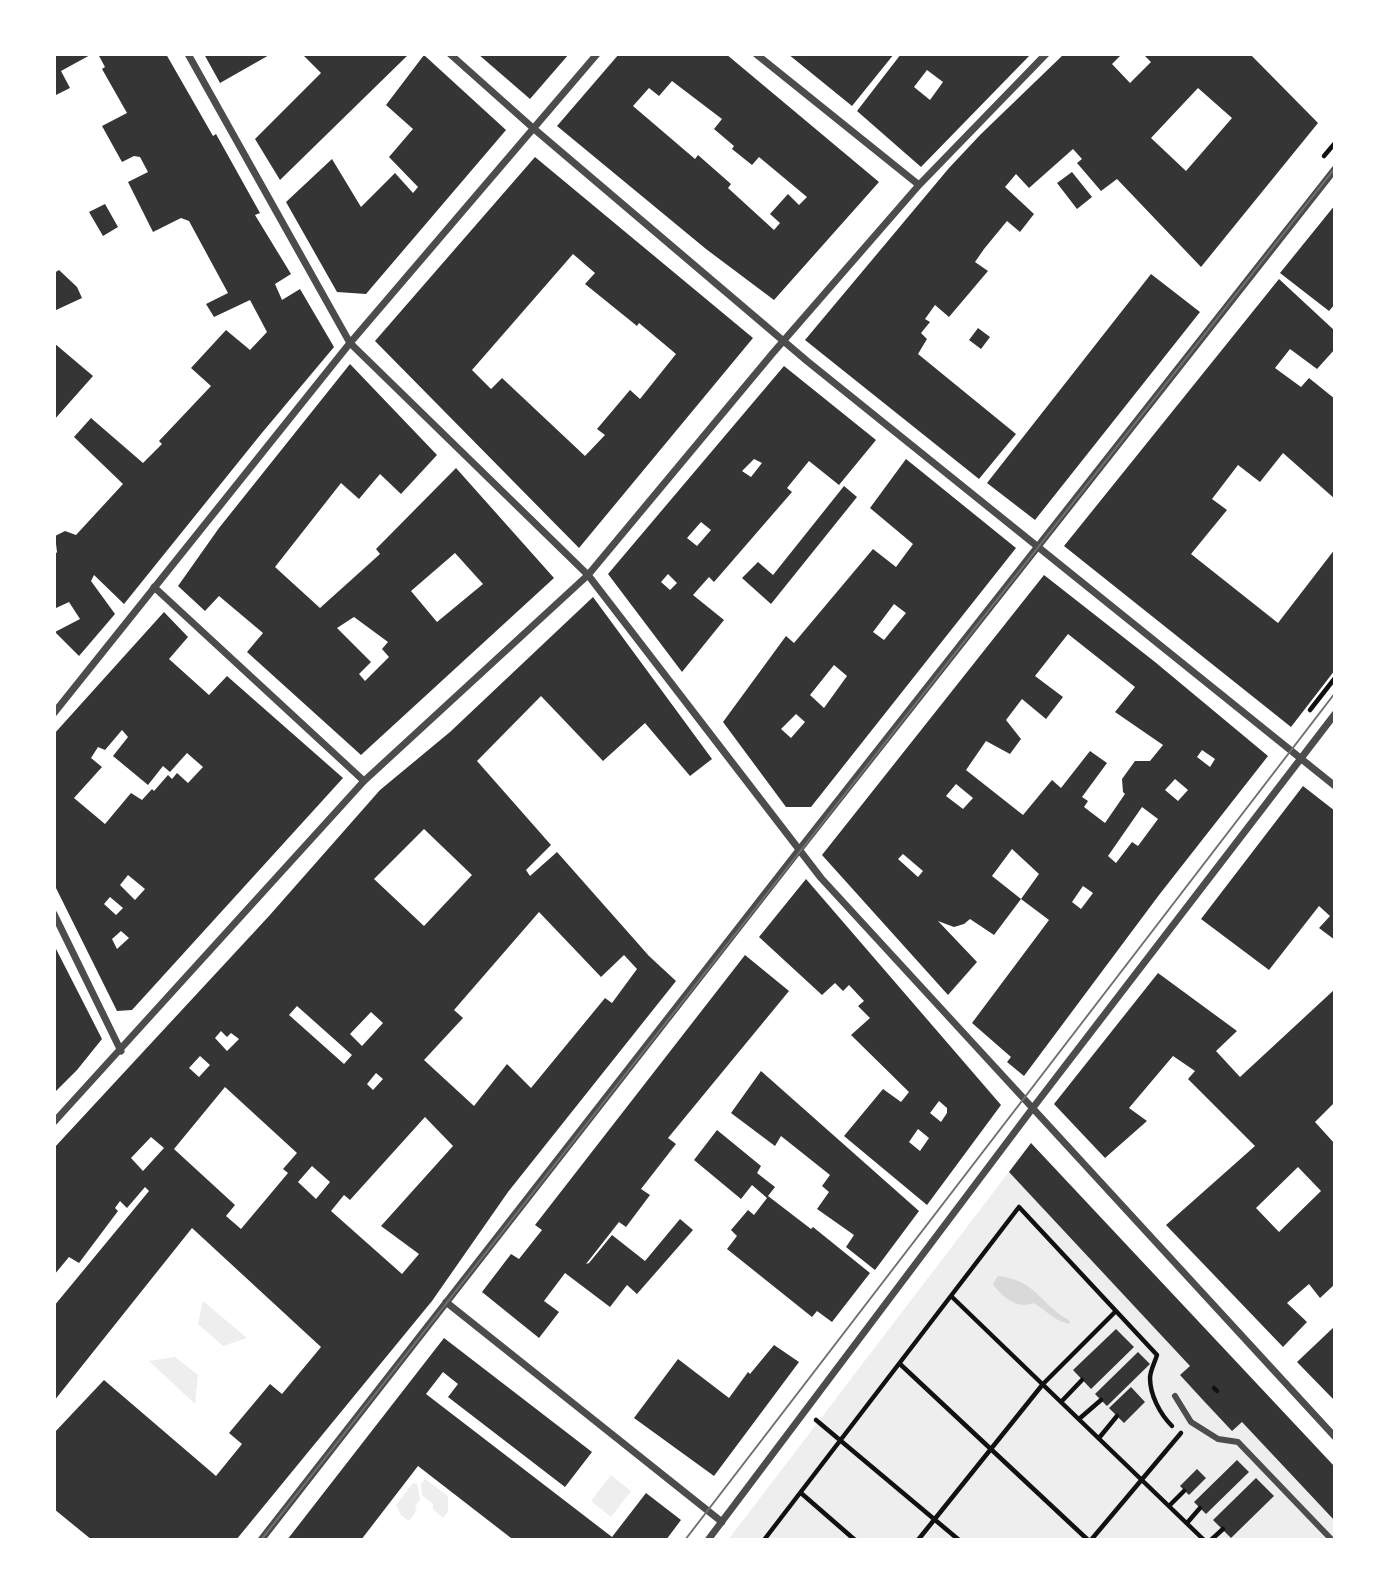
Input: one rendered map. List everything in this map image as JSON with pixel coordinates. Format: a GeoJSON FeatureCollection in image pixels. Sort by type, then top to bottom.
{"type":"FeatureCollection","features":[{"type":"Feature","properties":{"kind":"street"},"geometry":{"type":"LineString","coordinates":[[188,54],[350,343],[588,575],[821,878],[1335,1437]]}},
{"type":"Feature","properties":{"kind":"street"},"geometry":{"type":"LineString","coordinates":[[450,54],[783,340],[1335,786]]}},
{"type":"Feature","properties":{"kind":"street"},"geometry":{"type":"LineString","coordinates":[[54,713],[350,343],[597,54]]}},
{"type":"Feature","properties":{"kind":"street"},"geometry":{"type":"LineString","coordinates":[[756,54],[919,185]]}},
{"type":"Feature","properties":{"kind":"street"},"geometry":{"type":"LineString","coordinates":[[54,1122],[364,781],[588,575],[783,340],[919,185],[1046,54]]}},
{"type":"Feature","properties":{"kind":"street"},"geometry":{"type":"LineString","coordinates":[[261,1540],[1037,546],[1335,169]]}},
{"type":"Feature","properties":{"kind":"street"},"geometry":{"type":"LineString","coordinates":[[154,587],[364,781]]}},
{"type":"Feature","properties":{"kind":"street"},"geometry":{"type":"LineString","coordinates":[[708,1540],[1032,1109],[1335,714]]}},
{"type":"Feature","properties":{"kind":"street"},"geometry":{"type":"LineString","coordinates":[[54,914],[121,1051]]}},
{"type":"Feature","properties":{"kind":"street"},"geometry":{"type":"LineString","coordinates":[[446,1302],[723,1522]]}},
{"type":"Feature","properties":{"kind":"street"},"geometry":{"type":"LineString","coordinates":[[1175,1396],[1191,1422],[1218,1438],[1238,1442],[1332,1540]]}},
{"type":"Feature","properties":{"kind":"path"},"geometry":{"type":"LineString","coordinates":[[1310,710],[1335,678]]}},
{"type":"Feature","properties":{"kind":"path"},"geometry":{"type":"LineString","coordinates":[[764,1540],[1019,1207],[1157,1355]]}},
{"type":"Feature","properties":{"kind":"path"},"geometry":{"type":"LineString","coordinates":[[951,1296],[1204,1540]]}},
{"type":"Feature","properties":{"kind":"path"},"geometry":{"type":"LineString","coordinates":[[918,1540],[1043,1384],[1116,1311]]}},
{"type":"Feature","properties":{"kind":"path"},"geometry":{"type":"LineString","coordinates":[[900,1364],[1089,1540],[1180,1434]]}},
{"type":"Feature","properties":{"kind":"path"},"geometry":{"type":"LineString","coordinates":[[1061,1402],[1082,1380]]}},
{"type":"Feature","properties":{"kind":"path"},"geometry":{"type":"LineString","coordinates":[[1079,1419],[1101,1400]]}},
{"type":"Feature","properties":{"kind":"path"},"geometry":{"type":"LineString","coordinates":[[1099,1438],[1117,1416]]}},
{"type":"Feature","properties":{"kind":"path"},"geometry":{"type":"LineString","coordinates":[[815,1419],[959,1540]]}},
{"type":"Feature","properties":{"kind":"path"},"geometry":{"type":"LineString","coordinates":[[1169,1506],[1184,1491]]}},
{"type":"Feature","properties":{"kind":"path"},"geometry":{"type":"LineString","coordinates":[[801,1493],[855,1540]]}},
{"type":"Feature","properties":{"kind":"path"},"geometry":{"type":"LineString","coordinates":[[1187,1523],[1200,1508]]}},
{"type":"Feature","properties":{"kind":"path"},"geometry":{"type":"LineString","coordinates":[[1210,1540],[1223,1529]]}},
{"type":"Feature","properties":{"kind":"shaded area"},"geometry":{"type":"Polygon","coordinates":[[[1031,1143],[1335,1467],[1335,1540],[728,1540],[1031,1143]]]}},
{"type":"Feature","properties":{"kind":"shaded area"},"geometry":{"type":"Polygon","coordinates":[[[998,1276],[1011,1278],[1030,1287],[1069,1320],[1070,1324],[1055,1318],[1033,1303],[1022,1305],[1011,1301],[993,1284],[998,1276]]]}},
{"type":"Feature","properties":{"kind":"shaded area"},"geometry":{"type":"Polygon","coordinates":[[[203,1301],[247,1338],[223,1346],[198,1324],[203,1301]]]}},
{"type":"Feature","properties":{"kind":"shaded area"},"geometry":{"type":"Polygon","coordinates":[[[175,1357],[198,1375],[195,1404],[149,1361],[175,1357]]]}},
{"type":"Feature","properties":{"kind":"shaded area"},"geometry":{"type":"Polygon","coordinates":[[[611,1475],[631,1491],[611,1517],[591,1501],[611,1475]]]}},
{"type":"Feature","properties":{"kind":"shaded area"},"geometry":{"type":"Polygon","coordinates":[[[425,1479],[448,1496],[448,1512],[443,1518],[422,1495],[421,1484],[425,1479]]]}},
{"type":"Feature","properties":{"kind":"shaded area"},"geometry":{"type":"Polygon","coordinates":[[[413,1483],[417,1484],[420,1500],[409,1521],[401,1515],[396,1505],[413,1483]]]}},
{"type":"Feature","properties":{"kind":"building"},"geometry":{"type":"Polygon","coordinates":[[[54,54],[92,54],[61,71],[70,88],[54,96],[54,54]]]}},
{"type":"Feature","properties":{"kind":"building"},"geometry":{"type":"Polygon","coordinates":[[[98,54],[166,54],[213,136],[216,134],[260,213],[255,215],[291,274],[275,284],[282,300],[300,289],[334,347],[124,604],[94,575],[91,581],[115,614],[79,656],[55,632],[80,619],[69,602],[54,609],[54,556],[57,552],[55,536],[65,531],[76,535],[123,484],[74,437],[91,418],[143,463],[162,444],[159,441],[211,386],[191,368],[226,330],[250,350],[267,332],[250,300],[214,317],[206,304],[228,293],[189,221],[181,218],[153,232],[128,182],[148,172],[140,157],[134,156],[122,162],[102,126],[127,113],[102,69],[105,67],[98,54]]]}},
{"type":"Feature","properties":{"kind":"building"},"geometry":{"type":"Polygon","coordinates":[[[204,54],[271,54],[220,83],[204,54]]]}},
{"type":"Feature","properties":{"kind":"building"},"geometry":{"type":"Polygon","coordinates":[[[409,54],[280,180],[255,139],[321,73],[304,56],[409,54]]]}},
{"type":"Feature","properties":{"kind":"building"},"geometry":{"type":"Polygon","coordinates":[[[478,54],[569,54],[530,99],[478,54]]]}},
{"type":"Feature","properties":{"kind":"building"},"geometry":{"type":"Polygon","coordinates":[[[619,54],[726,54],[879,182],[774,300],[706,249],[557,126],[619,54]],[[672,81],[659,96],[649,88],[633,106],[695,159],[698,155],[731,184],[728,188],[774,230],[780,223],[770,214],[788,194],[799,205],[807,197],[759,157],[752,165],[732,149],[734,146],[714,129],[722,119],[672,81]]]}},
{"type":"Feature","properties":{"kind":"building"},"geometry":{"type":"Polygon","coordinates":[[[788,54],[894,54],[852,106],[788,54]]]}},
{"type":"Feature","properties":{"kind":"building"},"geometry":{"type":"Polygon","coordinates":[[[901,54],[1031,54],[921,167],[857,111],[901,54]],[[927,70],[914,87],[930,100],[943,82],[927,70]]]}},
{"type":"Feature","properties":{"kind":"building"},"geometry":{"type":"Polygon","coordinates":[[[1064,54],[1122,54],[1112,64],[1130,83],[1151,62],[1145,56],[1147,54],[1250,54],[1318,123],[1201,267],[1117,179],[1101,191],[1077,163],[1082,159],[1073,149],[1029,188],[1016,174],[1005,187],[1034,214],[1020,232],[1007,221],[975,262],[988,271],[949,317],[935,305],[925,319],[930,322],[921,333],[927,339],[918,354],[1016,434],[979,479],[805,340],[949,168],[1064,54]],[[1198,88],[1151,138],[1186,171],[1232,118],[1198,88]]]}},
{"type":"Feature","properties":{"kind":"building"},"geometry":{"type":"Polygon","coordinates":[[[424,55],[506,130],[366,294],[337,292],[286,202],[332,159],[361,207],[395,173],[413,193],[418,187],[389,157],[413,129],[386,105],[424,55]]]}},
{"type":"Feature","properties":{"kind":"building"},"geometry":{"type":"Polygon","coordinates":[[[535,157],[753,338],[579,548],[375,341],[535,157]],[[573,254],[472,370],[491,389],[502,378],[585,456],[605,435],[597,429],[630,390],[640,399],[676,354],[585,284],[595,273],[573,254]]]}},
{"type":"Feature","properties":{"kind":"building"},"geometry":{"type":"Polygon","coordinates":[[[1072,172],[1092,197],[1077,209],[1057,183],[1072,172]]]}},
{"type":"Feature","properties":{"kind":"building"},"geometry":{"type":"Polygon","coordinates":[[[105,204],[118,227],[103,236],[89,212],[105,204]]]}},
{"type":"Feature","properties":{"kind":"building"},"geometry":{"type":"Polygon","coordinates":[[[1335,205],[1335,304],[1329,311],[1280,273],[1335,205]]]}},
{"type":"Feature","properties":{"kind":"building"},"geometry":{"type":"Polygon","coordinates":[[[59,270],[77,287],[82,298],[54,311],[54,273],[59,270]]]}},
{"type":"Feature","properties":{"kind":"building"},"geometry":{"type":"Polygon","coordinates":[[[1151,274],[1200,312],[1035,520],[987,483],[1151,274]]]}},
{"type":"Feature","properties":{"kind":"building"},"geometry":{"type":"Polygon","coordinates":[[[1279,279],[1335,331],[1335,349],[1317,369],[1290,349],[1275,368],[1301,387],[1309,378],[1335,399],[1335,499],[1283,453],[1260,482],[1238,465],[1212,499],[1227,510],[1191,554],[1278,623],[1335,549],[1335,670],[1291,727],[1064,546],[1279,279]]]}},
{"type":"Feature","properties":{"kind":"building"},"geometry":{"type":"Polygon","coordinates":[[[978,328],[990,337],[981,349],[969,340],[978,328]]]}},
{"type":"Feature","properties":{"kind":"building"},"geometry":{"type":"Polygon","coordinates":[[[54,343],[93,376],[54,420],[54,343]]]}},
{"type":"Feature","properties":{"kind":"building"},"geometry":{"type":"Polygon","coordinates":[[[350,364],[437,455],[401,494],[380,474],[359,499],[341,483],[275,567],[320,608],[380,554],[376,549],[456,468],[554,578],[361,755],[247,652],[263,633],[219,596],[205,611],[178,586],[219,528],[350,364]],[[455,553],[411,591],[437,622],[483,584],[455,553]],[[354,617],[337,628],[371,662],[359,674],[365,681],[389,657],[382,649],[388,642],[354,617]]]}},
{"type":"Feature","properties":{"kind":"building"},"geometry":{"type":"Polygon","coordinates":[[[784,366],[876,440],[839,485],[809,461],[787,488],[792,492],[714,582],[709,577],[693,595],[724,620],[682,672],[608,574],[784,366]],[[754,459],[742,471],[751,477],[762,463],[754,459]],[[701,522],[687,538],[697,546],[711,530],[701,522]],[[668,574],[661,582],[670,590],[677,583],[668,574]]]}},
{"type":"Feature","properties":{"kind":"building"},"geometry":{"type":"Polygon","coordinates":[[[906,459],[1016,548],[811,807],[786,807],[723,722],[786,636],[794,643],[873,549],[896,567],[913,544],[870,508],[906,459]],[[894,604],[873,632],[884,640],[906,613],[894,604]],[[834,665],[810,695],[824,708],[847,676],[834,665]],[[796,714],[781,729],[791,738],[805,722],[796,714]]]}},
{"type":"Feature","properties":{"kind":"building"},"geometry":{"type":"Polygon","coordinates":[[[844,486],[857,497],[771,604],[742,578],[758,562],[773,575],[844,486]]]}},
{"type":"Feature","properties":{"kind":"building"},"geometry":{"type":"Polygon","coordinates":[[[1044,575],[1268,756],[1159,895],[1024,1076],[1007,1062],[1011,1057],[972,1023],[1049,920],[1021,899],[994,935],[970,919],[954,927],[938,921],[977,962],[948,995],[822,855],[1044,575]],[[1068,634],[1035,676],[1063,697],[1046,719],[1022,699],[1006,720],[1021,739],[1010,754],[986,741],[966,770],[1023,815],[1052,780],[1061,788],[1090,751],[1107,763],[1082,797],[1088,801],[1084,807],[1105,823],[1125,794],[1122,779],[1135,761],[1150,761],[1163,745],[1115,712],[1135,687],[1068,634]],[[1202,750],[1197,757],[1210,767],[1215,759],[1202,750]],[[1175,779],[1165,790],[1178,801],[1188,790],[1175,779]],[[956,784],[946,796],[963,809],[973,798],[956,784]],[[1142,807],[1108,856],[1116,863],[1132,842],[1138,846],[1158,819],[1142,807]],[[1012,849],[992,876],[1021,899],[1039,874],[1012,849]],[[903,854],[898,859],[918,877],[923,871],[903,854]],[[1083,886],[1072,902],[1081,909],[1093,893],[1083,886]]]}},
{"type":"Feature","properties":{"kind":"building"},"geometry":{"type":"Polygon","coordinates":[[[593,597],[712,759],[690,776],[645,723],[603,761],[541,696],[477,761],[551,845],[526,870],[530,876],[557,852],[649,956],[676,981],[508,1192],[432,1301],[236,1540],[92,1540],[54,1509],[54,1433],[104,1380],[216,1476],[242,1444],[229,1433],[270,1384],[282,1394],[321,1347],[192,1228],[54,1401],[54,1306],[149,1191],[145,1187],[127,1208],[120,1201],[115,1208],[118,1211],[79,1263],[69,1257],[54,1275],[54,1148],[269,916],[380,790],[450,732],[593,597]],[[424,829],[374,879],[424,926],[472,875],[424,829]],[[539,912],[454,1010],[463,1018],[424,1060],[474,1106],[507,1064],[531,1088],[605,998],[612,1003],[637,969],[624,955],[601,977],[539,912]],[[297,1006],[289,1015],[344,1064],[352,1055],[297,1006]],[[371,1012],[350,1034],[362,1046],[383,1023],[371,1012]],[[221,1031],[215,1038],[227,1051],[239,1039],[231,1033],[227,1037],[221,1031]],[[200,1056],[189,1068],[199,1077],[210,1065],[200,1056]],[[376,1073],[367,1084],[373,1090],[383,1079],[376,1073]],[[225,1087],[174,1149],[235,1205],[226,1216],[241,1229],[288,1173],[283,1169],[297,1153],[225,1087]],[[425,1117],[350,1200],[344,1195],[331,1211],[402,1274],[419,1254],[381,1226],[453,1146],[425,1117]],[[151,1137],[131,1158],[143,1171],[164,1148],[151,1137]],[[312,1166],[298,1182],[316,1199],[330,1182],[312,1166]]]}},
{"type":"Feature","properties":{"kind":"building"},"geometry":{"type":"Polygon","coordinates":[[[164,612],[188,637],[169,659],[209,695],[227,676],[343,778],[132,1010],[117,1011],[54,884],[54,734],[164,612]],[[122,730],[105,750],[98,747],[91,758],[102,767],[74,798],[105,824],[131,793],[142,800],[168,775],[172,779],[177,773],[188,783],[203,767],[187,753],[170,772],[163,766],[148,785],[113,756],[128,737],[122,730]],[[128,875],[120,885],[135,900],[145,889],[128,875]],[[110,897],[104,904],[116,915],[123,908],[110,897]],[[121,931],[112,939],[117,949],[129,938],[121,931]]]}},
{"type":"Feature","properties":{"kind":"building"},"geometry":{"type":"Polygon","coordinates":[[[1303,786],[1335,811],[1335,940],[1319,928],[1330,916],[1319,906],[1269,970],[1201,919],[1303,786]]]}},
{"type":"Feature","properties":{"kind":"building"},"geometry":{"type":"Polygon","coordinates":[[[806,879],[1001,1105],[927,1205],[844,1136],[883,1089],[901,1102],[909,1092],[851,1035],[870,1018],[858,1006],[864,1001],[849,985],[843,991],[835,983],[822,995],[759,937],[806,879]],[[939,1101],[930,1113],[941,1122],[947,1108],[939,1101]],[[918,1129],[909,1142],[920,1151],[929,1138],[918,1129]]]}},
{"type":"Feature","properties":{"kind":"building"},"geometry":{"type":"Polygon","coordinates":[[[54,945],[102,1039],[54,1093],[54,945]]]}},
{"type":"Feature","properties":{"kind":"building"},"geometry":{"type":"Polygon","coordinates":[[[745,955],[789,991],[668,1138],[676,1144],[641,1189],[650,1195],[626,1227],[619,1222],[586,1264],[612,1235],[645,1261],[680,1219],[693,1230],[637,1294],[627,1285],[610,1307],[565,1273],[544,1301],[559,1312],[539,1338],[482,1292],[511,1254],[519,1259],[542,1230],[535,1225],[745,955]]]}},
{"type":"Feature","properties":{"kind":"building"},"geometry":{"type":"Polygon","coordinates":[[[1158,973],[1237,1031],[1216,1051],[1240,1077],[1335,989],[1335,1102],[1315,1122],[1335,1144],[1335,1284],[1320,1298],[1309,1284],[1287,1303],[1307,1322],[1283,1347],[1166,1225],[1255,1146],[1188,1079],[1195,1071],[1173,1056],[1129,1108],[1147,1121],[1105,1158],[1054,1104],[1158,973]],[[1298,1167],[1256,1208],[1279,1232],[1321,1191],[1298,1167]]]}},
{"type":"Feature","properties":{"kind":"building"},"geometry":{"type":"Polygon","coordinates":[[[761,1071],[919,1211],[875,1270],[846,1247],[854,1235],[817,1209],[829,1192],[822,1186],[830,1175],[781,1136],[775,1146],[731,1113],[761,1071]]]}},
{"type":"Feature","properties":{"kind":"building"},"geometry":{"type":"Polygon","coordinates":[[[717,1130],[761,1166],[757,1173],[775,1187],[768,1196],[811,1229],[813,1227],[870,1273],[832,1322],[817,1311],[812,1317],[727,1249],[737,1236],[731,1230],[748,1210],[754,1215],[767,1198],[752,1185],[741,1199],[694,1160],[717,1130]]]}},
{"type":"Feature","properties":{"kind":"building"},"geometry":{"type":"Polygon","coordinates":[[[1031,1143],[1335,1467],[1335,1521],[1242,1422],[1232,1431],[1202,1399],[1180,1375],[1190,1366],[1009,1172],[1031,1143]]]}},
{"type":"Feature","properties":{"kind":"building"},"geometry":{"type":"Polygon","coordinates":[[[1335,1326],[1335,1401],[1297,1362],[1335,1326]]]}},
{"type":"Feature","properties":{"kind":"building"},"geometry":{"type":"Polygon","coordinates":[[[1116,1329],[1134,1347],[1091,1389],[1073,1370],[1116,1329]]]}},
{"type":"Feature","properties":{"kind":"building"},"geometry":{"type":"Polygon","coordinates":[[[444,1338],[592,1452],[565,1487],[448,1397],[458,1384],[443,1372],[426,1394],[612,1537],[646,1493],[681,1520],[666,1540],[510,1540],[511,1538],[418,1466],[361,1540],[287,1540],[444,1338]]]}},
{"type":"Feature","properties":{"kind":"building"},"geometry":{"type":"Polygon","coordinates":[[[774,1345],[799,1362],[714,1476],[634,1418],[678,1359],[729,1398],[748,1372],[750,1374],[774,1345]]]}},
{"type":"Feature","properties":{"kind":"building"},"geometry":{"type":"Polygon","coordinates":[[[1138,1352],[1150,1364],[1107,1406],[1095,1394],[1138,1352]]]}},
{"type":"Feature","properties":{"kind":"building"},"geometry":{"type":"Polygon","coordinates":[[[1131,1387],[1145,1402],[1124,1423],[1109,1408],[1131,1387]]]}},
{"type":"Feature","properties":{"kind":"building"},"geometry":{"type":"Polygon","coordinates":[[[1237,1460],[1249,1472],[1206,1514],[1194,1502],[1237,1460]]]}},
{"type":"Feature","properties":{"kind":"building"},"geometry":{"type":"Polygon","coordinates":[[[1197,1469],[1206,1478],[1189,1495],[1180,1486],[1197,1469]]]}},
{"type":"Feature","properties":{"kind":"building"},"geometry":{"type":"Polygon","coordinates":[[[1256,1478],[1274,1496],[1231,1538],[1213,1520],[1256,1478]]]}},
{"type":"Feature","properties":{"kind":"tram line"},"geometry":{"type":"LineString","coordinates":[[261,1540],[1335,168]]}},
{"type":"Feature","properties":{"kind":"tram line"},"geometry":{"type":"LineString","coordinates":[[685,1540],[1335,693]]}}]}
